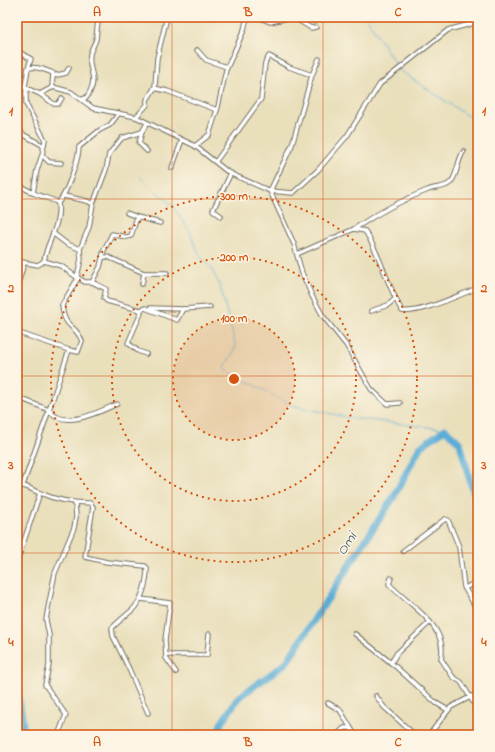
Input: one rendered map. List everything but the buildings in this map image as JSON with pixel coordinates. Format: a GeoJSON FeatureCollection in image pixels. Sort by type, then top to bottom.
{"type":"FeatureCollection","features":[{"type":"Feature","properties":{"kind":"street"},"geometry":{"type":"LineString","coordinates":[[82,99],[87,97],[93,84],[94,77],[90,64],[90,55],[96,41],[98,17]]}},
{"type":"Feature","properties":{"kind":"street"},"geometry":{"type":"LineString","coordinates":[[136,117],[147,105],[147,100],[154,88],[157,58],[167,17]]}},
{"type":"Feature","properties":{"kind":"street"},"geometry":{"type":"LineString","coordinates":[[195,146],[209,135],[217,110],[227,67],[244,30],[247,17]]}},
{"type":"Feature","properties":{"kind":"street"},"geometry":{"type":"LineString","coordinates":[[258,17],[270,22],[293,17],[311,28],[316,27]]}},
{"type":"Feature","properties":{"kind":"street"},"geometry":{"type":"LineString","coordinates":[[40,94],[52,88],[72,92],[93,108],[136,117],[195,146],[231,173],[270,191],[293,193],[318,170],[347,136],[380,84],[448,30],[478,22]]}},
{"type":"Feature","properties":{"kind":"street"},"geometry":{"type":"LineString","coordinates":[[197,50],[206,60],[227,67]]}},
{"type":"Feature","properties":{"kind":"street"},"geometry":{"type":"LineString","coordinates":[[17,51],[31,59],[25,88],[26,104],[44,135],[44,146],[36,170],[33,193]]}},
{"type":"Feature","properties":{"kind":"street"},"geometry":{"type":"LineString","coordinates":[[216,161],[261,99],[265,63],[270,56],[289,67],[312,75]]}},
{"type":"Feature","properties":{"kind":"street"},"geometry":{"type":"LineString","coordinates":[[319,59],[312,75],[292,145],[270,191],[297,254],[302,273],[315,303],[323,316],[346,345],[371,389],[387,404],[400,403]]}},
{"type":"Feature","properties":{"kind":"street"},"geometry":{"type":"LineString","coordinates":[[28,68],[43,68],[53,72],[52,88]]}},
{"type":"Feature","properties":{"kind":"street"},"geometry":{"type":"LineString","coordinates":[[53,76],[66,73],[69,68]]}},
{"type":"Feature","properties":{"kind":"street"},"geometry":{"type":"LineString","coordinates":[[17,84],[40,94],[54,104],[58,104],[62,98]]}},
{"type":"Feature","properties":{"kind":"street"},"geometry":{"type":"LineString","coordinates":[[154,88],[167,90],[217,110]]}},
{"type":"Feature","properties":{"kind":"street"},"geometry":{"type":"LineString","coordinates":[[44,262],[59,214],[58,203],[64,196],[79,155],[79,147],[100,130],[110,125],[119,113]]}},
{"type":"Feature","properties":{"kind":"street"},"geometry":{"type":"LineString","coordinates":[[147,123],[142,132],[139,143],[147,151]]}},
{"type":"Feature","properties":{"kind":"street"},"geometry":{"type":"LineString","coordinates":[[17,128],[24,135],[44,146]]}},
{"type":"Feature","properties":{"kind":"street"},"geometry":{"type":"LineString","coordinates":[[22,334],[78,352],[82,341],[77,333],[65,322],[62,305],[77,278],[82,259],[80,249],[106,170],[109,154],[122,138],[142,132]]}},
{"type":"Feature","properties":{"kind":"street"},"geometry":{"type":"LineString","coordinates":[[172,168],[182,140]]}},
{"type":"Feature","properties":{"kind":"street"},"geometry":{"type":"LineString","coordinates":[[297,254],[354,229],[366,220],[426,190],[445,187],[452,181],[459,159],[464,151]]}},
{"type":"Feature","properties":{"kind":"street"},"geometry":{"type":"LineString","coordinates":[[42,155],[49,162],[61,163]]}},
{"type":"Feature","properties":{"kind":"street"},"geometry":{"type":"LineString","coordinates":[[221,216],[213,210],[231,173]]}},
{"type":"Feature","properties":{"kind":"street"},"geometry":{"type":"LineString","coordinates":[[17,184],[33,193],[58,203]]}},
{"type":"Feature","properties":{"kind":"street"},"geometry":{"type":"LineString","coordinates":[[64,196],[94,204]]}},
{"type":"Feature","properties":{"kind":"street"},"geometry":{"type":"LineString","coordinates":[[127,213],[160,223]]}},
{"type":"Feature","properties":{"kind":"street"},"geometry":{"type":"LineString","coordinates":[[92,282],[100,267],[110,235],[116,234],[126,237],[131,236],[137,217]]}},
{"type":"Feature","properties":{"kind":"street"},"geometry":{"type":"LineString","coordinates":[[354,229],[365,231],[374,244],[395,299],[402,311],[410,313],[421,310],[478,288]]}},
{"type":"Feature","properties":{"kind":"street"},"geometry":{"type":"LineString","coordinates":[[54,234],[67,244],[80,249]]}},
{"type":"Feature","properties":{"kind":"street"},"geometry":{"type":"LineString","coordinates":[[103,257],[108,257],[144,273],[167,273]]}},
{"type":"Feature","properties":{"kind":"street"},"geometry":{"type":"LineString","coordinates":[[17,262],[38,265],[44,262],[61,266],[85,282],[92,282],[104,287],[106,289],[104,298],[106,301],[140,310],[145,308],[183,309],[210,307]]}},
{"type":"Feature","properties":{"kind":"street"},"geometry":{"type":"LineString","coordinates":[[17,288],[24,263]]}},
{"type":"Feature","properties":{"kind":"street"},"geometry":{"type":"LineString","coordinates":[[142,284],[144,273]]}},
{"type":"Feature","properties":{"kind":"street"},"geometry":{"type":"LineString","coordinates":[[371,311],[388,305],[395,299]]}},
{"type":"Feature","properties":{"kind":"street"},"geometry":{"type":"LineString","coordinates":[[145,308],[177,320],[183,309]]}},
{"type":"Feature","properties":{"kind":"street"},"geometry":{"type":"LineString","coordinates":[[140,310],[141,313],[128,343],[138,351],[146,354]]}},
{"type":"Feature","properties":{"kind":"street"},"geometry":{"type":"LineString","coordinates":[[23,485],[69,350]]}},
{"type":"Feature","properties":{"kind":"street"},"geometry":{"type":"LineString","coordinates":[[17,397],[64,418],[80,420],[117,404]]}},
{"type":"Feature","properties":{"kind":"street"},"geometry":{"type":"LineString","coordinates":[[17,485],[23,485],[40,493],[75,502],[92,504],[85,557],[107,562],[141,565],[147,568],[141,598],[132,611],[120,619],[112,628],[113,636],[130,669],[148,714]]}},
{"type":"Feature","properties":{"kind":"street"},"geometry":{"type":"LineString","coordinates":[[17,562],[40,493]]}},
{"type":"Feature","properties":{"kind":"street"},"geometry":{"type":"LineString","coordinates":[[58,735],[66,715],[45,685],[49,666],[49,635],[46,620],[55,574],[74,528],[76,517],[75,502]]}},
{"type":"Feature","properties":{"kind":"street"},"geometry":{"type":"LineString","coordinates":[[403,551],[444,519],[448,520],[460,547],[465,588],[478,611]]}},
{"type":"Feature","properties":{"kind":"street"},"geometry":{"type":"LineString","coordinates":[[391,578],[389,584],[391,587],[430,622],[439,637],[443,649],[441,659],[453,677],[461,682],[478,710]]}},
{"type":"Feature","properties":{"kind":"street"},"geometry":{"type":"LineString","coordinates":[[465,588],[478,581]]}},
{"type":"Feature","properties":{"kind":"street"},"geometry":{"type":"LineString","coordinates":[[141,598],[170,603],[165,640],[166,655],[176,672]]}},
{"type":"Feature","properties":{"kind":"street"},"geometry":{"type":"LineString","coordinates":[[391,663],[397,653],[430,622]]}},
{"type":"Feature","properties":{"kind":"street"},"geometry":{"type":"LineString","coordinates":[[166,655],[206,655],[209,634]]}},
{"type":"Feature","properties":{"kind":"street"},"geometry":{"type":"LineString","coordinates":[[355,634],[391,663],[436,703],[448,710]]}},
{"type":"Feature","properties":{"kind":"street"},"geometry":{"type":"LineString","coordinates":[[429,735],[451,707],[478,693]]}},
{"type":"Feature","properties":{"kind":"street"},"geometry":{"type":"LineString","coordinates":[[376,696],[384,707],[415,735]]}},
{"type":"Feature","properties":{"kind":"street"},"geometry":{"type":"LineString","coordinates":[[328,703],[340,710],[349,728],[355,735]]}},
{"type":"Feature","properties":{"kind":"street"},"geometry":{"type":"LineString","coordinates":[[337,735],[344,728],[349,728]]}},
{"type":"Feature","properties":{"kind":"waterway"},"geometry":{"type":"LineString","coordinates":[[366,17],[397,67]]}},
{"type":"Feature","properties":{"kind":"waterway"},"geometry":{"type":"LineString","coordinates":[[399,70],[478,123]]}},
{"type":"Feature","properties":{"kind":"waterway"},"geometry":{"type":"LineString","coordinates":[[140,177],[172,205],[190,232],[199,255],[211,268],[220,286],[236,347],[224,369],[291,405],[351,418],[445,429]]}},
{"type":"Feature","properties":{"kind":"waterway","name":"Omi"},"geometry":{"type":"LineString","coordinates":[[217,735],[221,724],[238,698],[286,663],[393,498],[420,447],[445,429],[460,443],[472,488],[478,502]]}},
{"type":"Feature","properties":{"kind":"waterway","name":"Omi"},"geometry":{"type":"LineString","coordinates":[[17,686],[23,725],[21,735]]}}]}
